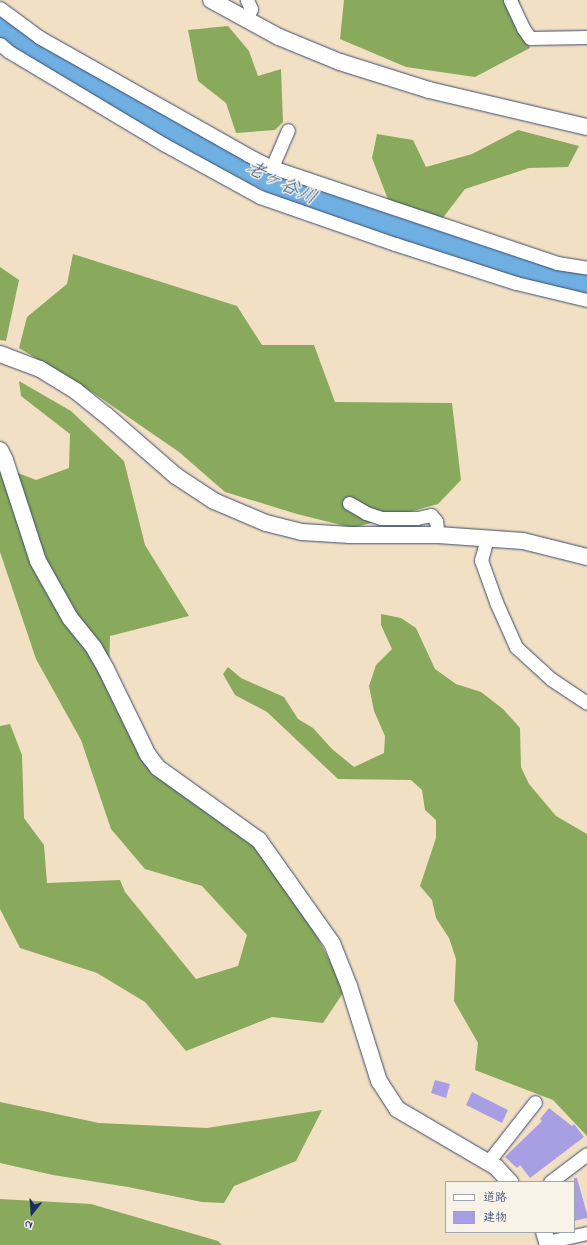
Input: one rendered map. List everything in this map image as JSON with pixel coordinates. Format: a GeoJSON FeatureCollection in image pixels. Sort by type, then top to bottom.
{"type":"FeatureCollection","features":[{"type":"Feature","properties":{"kind":"street"},"geometry":{"type":"LineString","coordinates":[[211,0],[246,20],[279,36],[340,62],[429,90],[587,127]]}},
{"type":"Feature","properties":{"kind":"street"},"geometry":{"type":"LineString","coordinates":[[246,20],[251,10],[247,0]]}},
{"type":"Feature","properties":{"kind":"street"},"geometry":{"type":"LineString","coordinates":[[510,0],[523,28],[530,38],[587,37]]}},
{"type":"Feature","properties":{"kind":"street"},"geometry":{"type":"LineString","coordinates":[[0,8],[39,37],[248,155],[272,167],[557,262],[587,268]]}},
{"type":"Feature","properties":{"kind":"street"},"geometry":{"type":"LineString","coordinates":[[0,44],[166,145],[260,197],[395,244],[516,283],[587,300]]}},
{"type":"Feature","properties":{"kind":"street"},"geometry":{"type":"LineString","coordinates":[[272,167],[288,130]]}},
{"type":"Feature","properties":{"kind":"street"},"geometry":{"type":"LineString","coordinates":[[0,354],[40,369],[76,391],[106,414],[176,476],[214,501],[266,523],[302,532],[350,535],[438,535],[487,538],[523,542],[587,557]]}},
{"type":"Feature","properties":{"kind":"street"},"geometry":{"type":"LineString","coordinates":[[0,450],[6,460],[38,561],[70,618],[94,648],[106,669],[148,755],[158,768],[259,840],[332,943],[349,986],[379,1081],[397,1109],[496,1167],[509,1181]]}},
{"type":"Feature","properties":{"kind":"street"},"geometry":{"type":"LineString","coordinates":[[349,503],[366,513],[381,518],[417,518],[431,515],[436,521],[438,535]]}},
{"type":"Feature","properties":{"kind":"street"},"geometry":{"type":"LineString","coordinates":[[487,538],[481,560],[496,602],[516,647],[551,679],[587,703]]}},
{"type":"Feature","properties":{"kind":"street"},"geometry":{"type":"LineString","coordinates":[[488,1162],[535,1102]]}},
{"type":"Feature","properties":{"kind":"street"},"geometry":{"type":"LineString","coordinates":[[551,1181],[587,1154]]}},
{"type":"Feature","properties":{"kind":"street"},"geometry":{"type":"LineString","coordinates":[[547,1240],[587,1233]]}},
{"type":"Feature","properties":{"kind":"green space"},"geometry":{"type":"Polygon","coordinates":[[[344,0],[519,0],[530,48],[475,77],[406,67],[340,39],[344,0]]]}},
{"type":"Feature","properties":{"kind":"green space"},"geometry":{"type":"Polygon","coordinates":[[[228,26],[249,51],[258,76],[281,69],[283,122],[275,130],[236,133],[226,103],[198,81],[188,30],[228,26]]]}},
{"type":"Feature","properties":{"kind":"green space"},"geometry":{"type":"Polygon","coordinates":[[[518,130],[579,146],[568,167],[529,168],[465,189],[442,219],[389,202],[372,158],[377,134],[413,140],[426,167],[472,154],[518,130]]]}},
{"type":"Feature","properties":{"kind":"green space"},"geometry":{"type":"Polygon","coordinates":[[[73,254],[237,306],[262,345],[314,345],[335,402],[452,403],[461,480],[438,504],[353,528],[297,514],[225,492],[179,452],[92,392],[19,348],[27,317],[67,284],[73,254]]]}},
{"type":"Feature","properties":{"kind":"green space"},"geometry":{"type":"Polygon","coordinates":[[[0,267],[19,280],[6,341],[0,340],[0,267]]]}},
{"type":"Feature","properties":{"kind":"green space"},"geometry":{"type":"Polygon","coordinates":[[[19,381],[71,411],[124,461],[145,545],[189,616],[110,636],[109,673],[151,769],[256,841],[309,921],[345,990],[323,1023],[272,1017],[186,1051],[145,1002],[97,973],[20,948],[0,909],[0,726],[10,724],[22,755],[24,818],[44,845],[47,883],[120,880],[125,892],[196,979],[238,966],[247,935],[202,886],[145,869],[111,829],[81,740],[36,659],[0,552],[0,466],[36,480],[69,468],[70,434],[21,396],[19,381]]]}},
{"type":"Feature","properties":{"kind":"green space"},"geometry":{"type":"Polygon","coordinates":[[[381,614],[401,618],[416,628],[435,669],[456,684],[481,692],[503,709],[520,728],[521,767],[529,784],[556,816],[587,834],[587,1136],[553,1100],[475,1070],[478,1043],[454,1001],[456,959],[449,938],[436,918],[432,900],[420,886],[436,838],[436,820],[425,810],[422,790],[411,780],[338,779],[267,712],[235,695],[223,674],[228,667],[241,678],[284,697],[298,719],[313,728],[332,749],[354,767],[384,753],[385,736],[374,711],[369,686],[376,665],[392,649],[381,625],[381,614]]]}},
{"type":"Feature","properties":{"kind":"green space"},"geometry":{"type":"Polygon","coordinates":[[[0,1102],[99,1123],[207,1128],[322,1110],[296,1161],[234,1186],[224,1203],[202,1202],[128,1187],[53,1175],[0,1163],[0,1102]]]}},
{"type":"Feature","properties":{"kind":"green space"},"geometry":{"type":"Polygon","coordinates":[[[0,1199],[91,1204],[218,1241],[222,1245],[0,1245],[0,1199]]]}},
{"type":"Feature","properties":{"kind":"building"},"geometry":{"type":"Polygon","coordinates":[[[435,1080],[450,1084],[446,1098],[431,1093],[435,1080]]]}},
{"type":"Feature","properties":{"kind":"building"},"geometry":{"type":"Polygon","coordinates":[[[472,1092],[508,1110],[502,1123],[466,1105],[472,1092]]]}},
{"type":"Feature","properties":{"kind":"building"},"geometry":{"type":"Polygon","coordinates":[[[549,1108],[572,1126],[574,1124],[584,1137],[530,1178],[520,1165],[517,1168],[505,1157],[542,1121],[540,1119],[549,1108]]]}},
{"type":"Feature","properties":{"kind":"building"},"geometry":{"type":"Polygon","coordinates":[[[574,1178],[577,1178],[587,1214],[587,1218],[575,1221],[575,1181],[574,1178]]]}},
{"type":"Feature","properties":{"kind":"waterway","name":"老ヶ谷川"},"geometry":{"type":"LineString","coordinates":[[0,25],[23,42],[152,118],[256,174],[303,197],[523,271],[587,284]]}}]}
